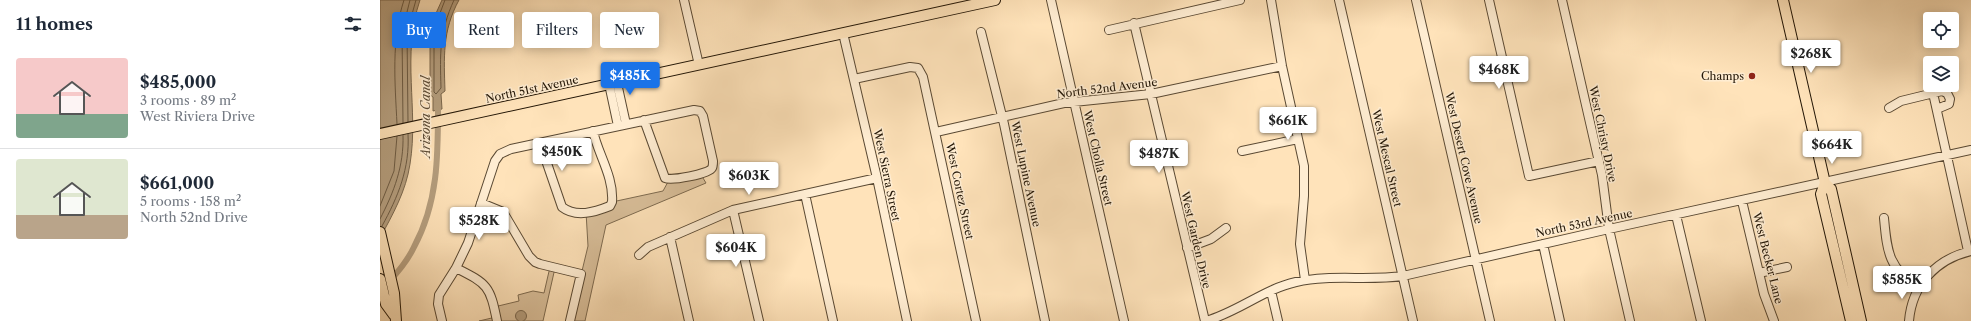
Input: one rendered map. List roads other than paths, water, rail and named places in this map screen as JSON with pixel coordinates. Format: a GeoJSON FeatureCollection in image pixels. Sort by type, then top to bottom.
{"type":"FeatureCollection","features":[{"type":"Feature","properties":{"kind":"main road","name":"North 51st Avenue"},"geometry":{"type":"LineString","coordinates":[[380,134],[994,0]]}},
{"type":"Feature","properties":{"kind":"main road"},"geometry":{"type":"LineString","coordinates":[[1783,0],[1825,183],[1831,189],[1862,321]]}},
{"type":"Feature","properties":{"kind":"main road"},"geometry":{"type":"LineString","coordinates":[[1825,183],[1821,194],[1851,321]]}},
{"type":"Feature","properties":{"kind":"main road"},"geometry":{"type":"LineString","coordinates":[[380,232],[394,294],[395,318]]}},
{"type":"Feature","properties":{"kind":"main road"},"geometry":{"type":"LineString","coordinates":[[380,279],[386,304],[395,318]]}},
{"type":"Feature","properties":{"kind":"street"},"geometry":{"type":"LineString","coordinates":[[684,0],[699,65]]}},
{"type":"Feature","properties":{"kind":"street","name":"West Cholla Street"},"geometry":{"type":"LineString","coordinates":[[1051,0],[1124,321]]}},
{"type":"Feature","properties":{"kind":"street"},"geometry":{"type":"LineString","coordinates":[[1109,30],[1134,23],[1240,0]]}},
{"type":"Feature","properties":{"kind":"street"},"geometry":{"type":"LineString","coordinates":[[1271,0],[1282,66],[1304,174],[1300,244],[1304,280]]}},
{"type":"Feature","properties":{"kind":"street","name":"West Mescal Street"},"geometry":{"type":"LineString","coordinates":[[1339,0],[1413,321]]}},
{"type":"Feature","properties":{"kind":"street","name":"West Desert Cove Avenue"},"geometry":{"type":"LineString","coordinates":[[1416,0],[1490,321]]}},
{"type":"Feature","properties":{"kind":"street"},"geometry":{"type":"LineString","coordinates":[[1489,0],[1530,176],[1599,160]]}},
{"type":"Feature","properties":{"kind":"street","name":"West Christy Drive"},"geometry":{"type":"LineString","coordinates":[[1562,0],[1599,160],[1608,229],[1630,321]]}},
{"type":"Feature","properties":{"kind":"street","name":"West Garden Drive"},"geometry":{"type":"LineString","coordinates":[[1134,23],[1187,248],[1206,321]]}},
{"type":"Feature","properties":{"kind":"street","name":"West Lupine Avenue"},"geometry":{"type":"LineString","coordinates":[[981,32],[1003,117],[1045,321]]}},
{"type":"Feature","properties":{"kind":"street","name":"West Sierra Street"},"geometry":{"type":"LineString","coordinates":[[843,33],[877,178],[907,321]]}},
{"type":"Feature","properties":{"kind":"street","name":"North 52nd Avenue"},"geometry":{"type":"LineString","coordinates":[[936,132],[1074,102],[1151,94],[1282,66]]}},
{"type":"Feature","properties":{"kind":"street","name":"West Cortez Street"},"geometry":{"type":"LineString","coordinates":[[854,79],[910,67],[918,68],[923,77],[976,321]]}},
{"type":"Feature","properties":{"kind":"street"},"geometry":{"type":"LineString","coordinates":[[613,84],[622,125]]}},
{"type":"Feature","properties":{"kind":"street"},"geometry":{"type":"LineString","coordinates":[[1889,108],[1901,101],[1942,91],[1948,93],[1950,99],[1949,104],[1937,109]]}},
{"type":"Feature","properties":{"kind":"street"},"geometry":{"type":"LineString","coordinates":[[1909,321],[1912,301],[1920,286],[1934,268],[1945,260],[1970,251],[1933,93]]}},
{"type":"Feature","properties":{"kind":"street"},"geometry":{"type":"LineString","coordinates":[[442,321],[438,304],[439,295],[456,268],[468,243],[494,161],[500,154],[511,149],[644,120],[694,110],[700,111],[703,116],[713,161],[712,168],[709,171],[682,178],[669,180],[665,178],[644,120]]}},
{"type":"Feature","properties":{"kind":"street"},"geometry":{"type":"LineString","coordinates":[[540,143],[555,182],[558,198],[562,207],[574,213],[585,213],[610,206],[612,198],[607,171],[597,147],[593,132]]}},
{"type":"Feature","properties":{"kind":"street"},"geometry":{"type":"LineString","coordinates":[[1242,151],[1298,139]]}},
{"type":"Feature","properties":{"kind":"street","name":"North 53rd Avenue"},"geometry":{"type":"LineString","coordinates":[[1206,321],[1236,310],[1271,291],[1295,282],[1327,278],[1382,279],[1403,276],[1608,229],[1971,150]]}},
{"type":"Feature","properties":{"kind":"street"},"geometry":{"type":"LineString","coordinates":[[639,255],[648,247],[733,210],[877,178]]}},
{"type":"Feature","properties":{"kind":"street"},"geometry":{"type":"LineString","coordinates":[[805,194],[833,321]]}},
{"type":"Feature","properties":{"kind":"street","name":"West Becker Lane"},"geometry":{"type":"LineString","coordinates":[[1742,201],[1764,294],[1774,321]]}},
{"type":"Feature","properties":{"kind":"street"},"geometry":{"type":"LineString","coordinates":[[481,203],[503,212],[508,217],[529,256],[535,262],[581,274],[570,321]]}},
{"type":"Feature","properties":{"kind":"street"},"geometry":{"type":"LineString","coordinates":[[733,210],[759,321]]}},
{"type":"Feature","properties":{"kind":"street"},"geometry":{"type":"LineString","coordinates":[[1676,215],[1701,321]]}},
{"type":"Feature","properties":{"kind":"street"},"geometry":{"type":"LineString","coordinates":[[1884,218],[1890,257],[1901,275],[1920,286]]}},
{"type":"Feature","properties":{"kind":"street"},"geometry":{"type":"LineString","coordinates":[[1187,248],[1211,239],[1226,228]]}},
{"type":"Feature","properties":{"kind":"street"},"geometry":{"type":"LineString","coordinates":[[670,237],[687,321]]}},
{"type":"Feature","properties":{"kind":"street"},"geometry":{"type":"LineString","coordinates":[[1543,244],[1560,321]]}},
{"type":"Feature","properties":{"kind":"street"},"geometry":{"type":"LineString","coordinates":[[1759,273],[1787,267]]}},
{"type":"Feature","properties":{"kind":"street"},"geometry":{"type":"LineString","coordinates":[[456,268],[482,281],[488,288],[492,296],[497,321]]}},
{"type":"Feature","properties":{"kind":"street"},"geometry":{"type":"LineString","coordinates":[[1271,291],[1278,321]]}},
{"type":"Feature","properties":{"kind":"water"},"geometry":{"type":"Polygon","coordinates":[[[380,0],[420,0],[417,12],[392,12],[392,48],[412,48],[412,143],[408,174],[402,193],[380,238],[380,0]]]}},
{"type":"Feature","properties":{"kind":"water"},"geometry":{"type":"Polygon","coordinates":[[[442,0],[459,0],[453,11],[446,40],[446,12],[437,12],[442,0]]]}},
{"type":"Feature","properties":{"kind":"water"},"geometry":{"type":"Polygon","coordinates":[[[430,48],[445,48],[445,91],[441,94],[442,109],[433,111],[433,97],[430,95],[430,48]]]}},
{"type":"Feature","properties":{"kind":"water"},"geometry":{"type":"Polygon","coordinates":[[[521,310],[525,312],[527,316],[525,320],[521,322],[517,320],[515,316],[517,312],[521,310]]]}},
{"type":"Feature","properties":{"kind":"waterway","name":"Arizona Canal"},"geometry":{"type":"LineString","coordinates":[[381,291],[411,253],[422,230],[428,212],[433,194],[437,158],[438,102]]}},
{"type":"Feature","properties":{"kind":"place","name":"Champs"},"geometry":{"type":"Point","coordinates":[1752,76]}}]}
